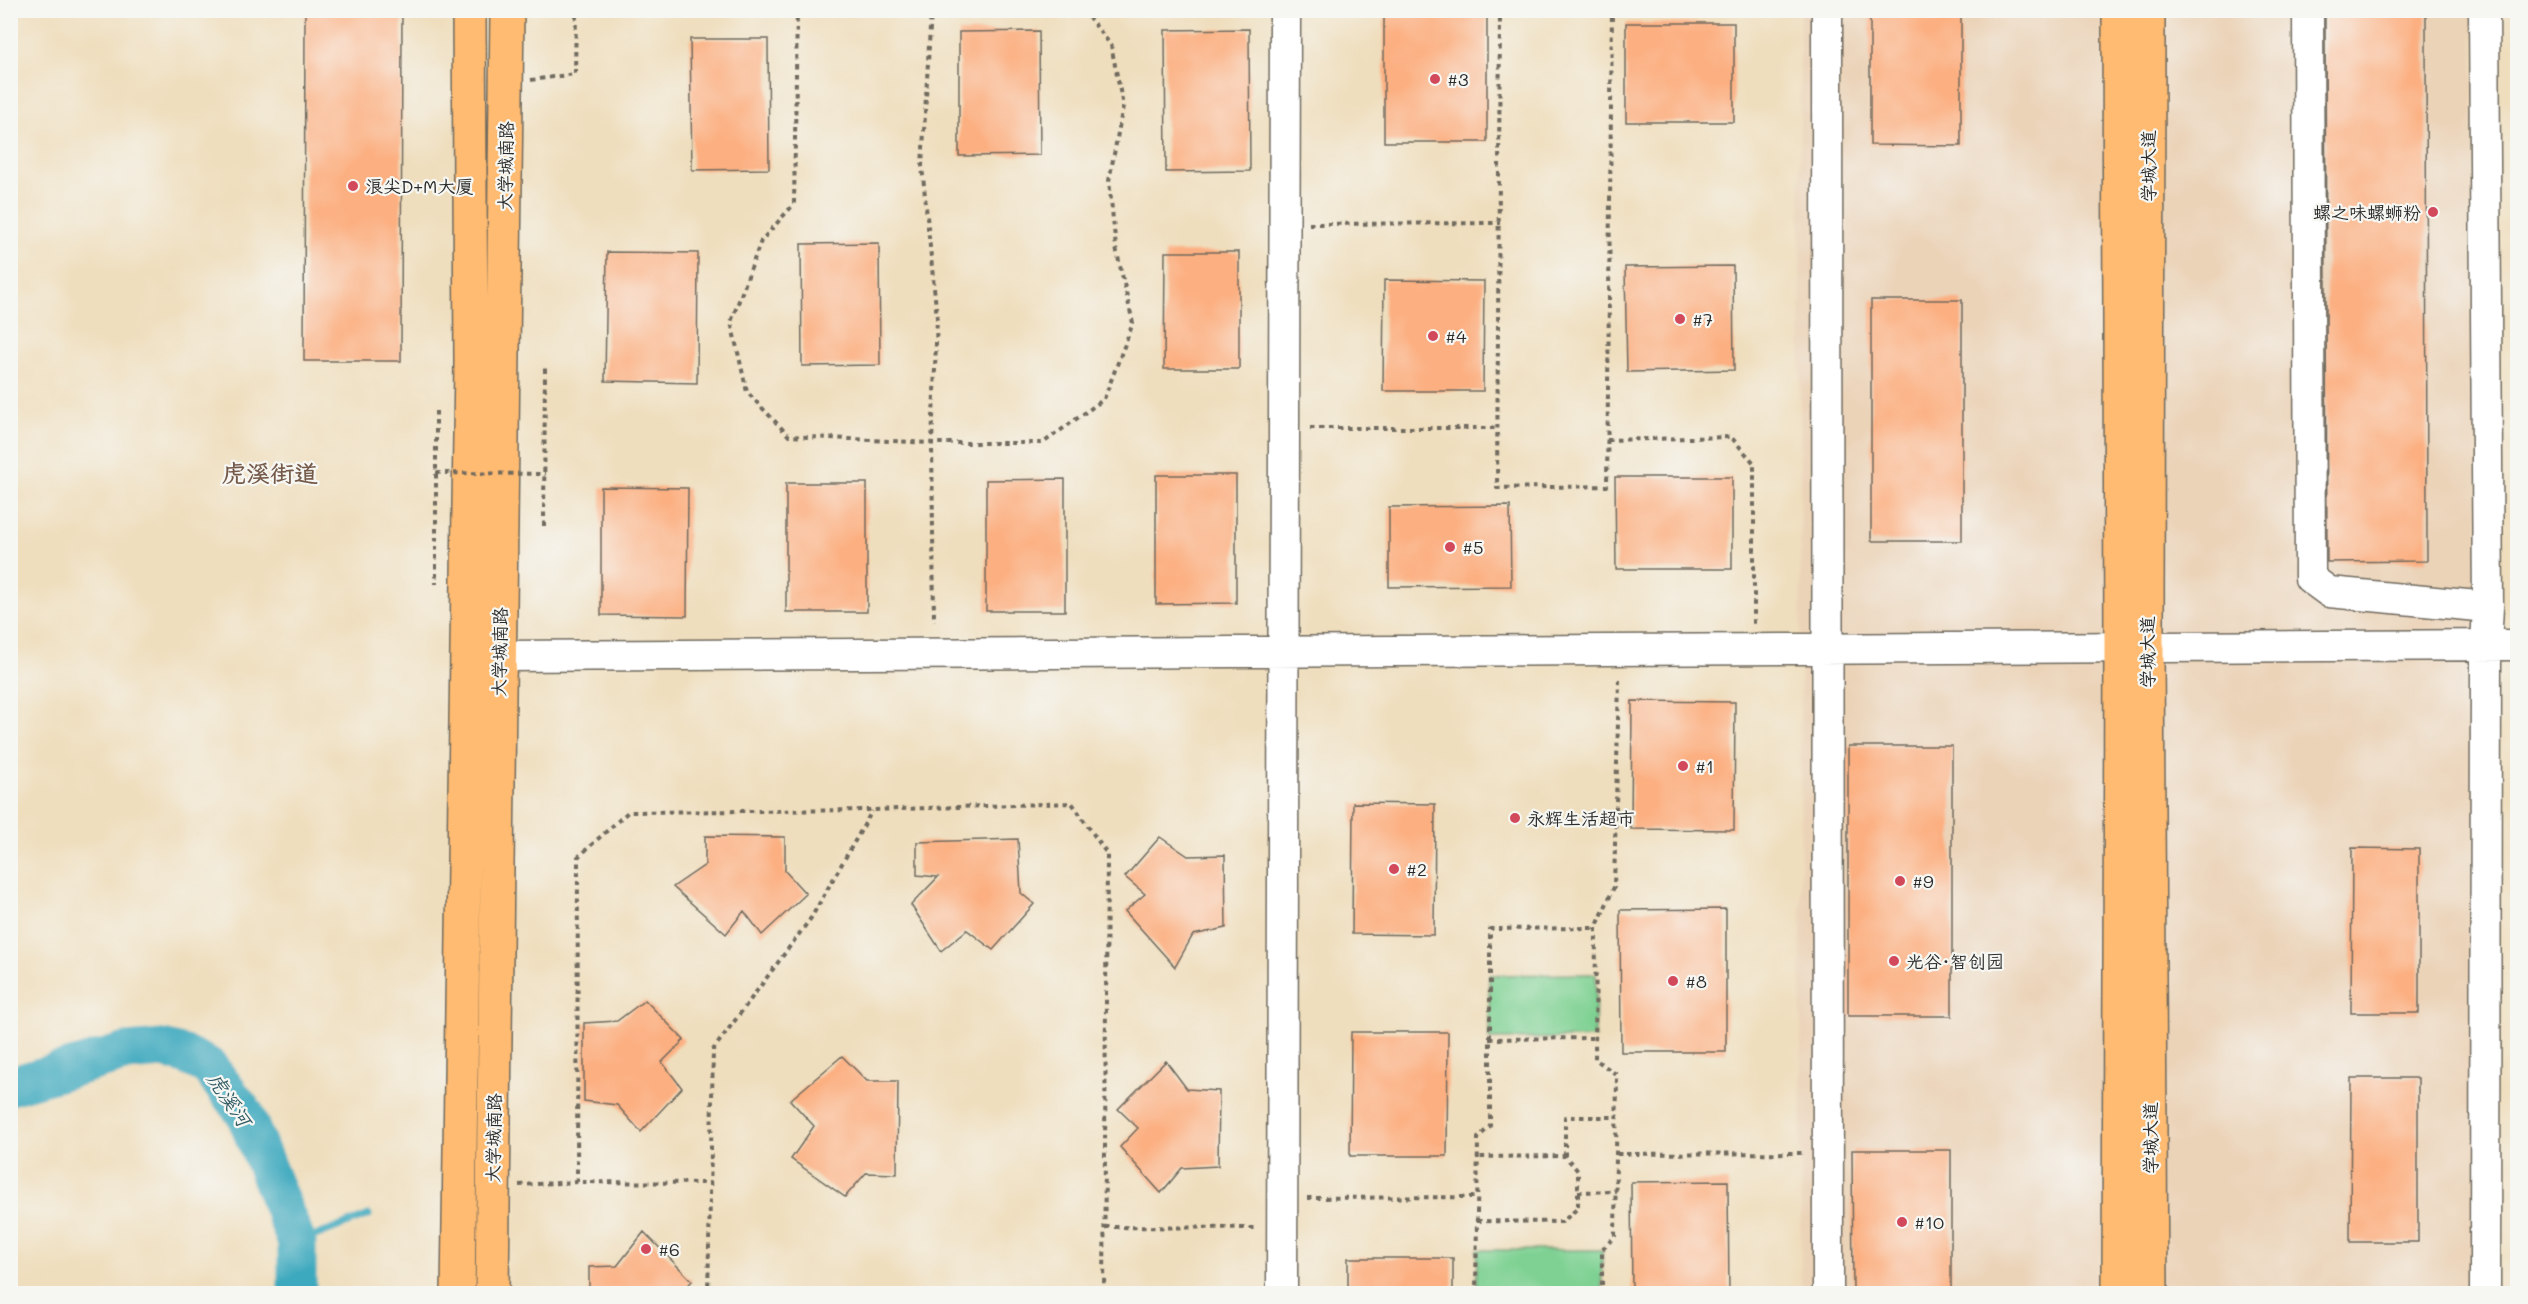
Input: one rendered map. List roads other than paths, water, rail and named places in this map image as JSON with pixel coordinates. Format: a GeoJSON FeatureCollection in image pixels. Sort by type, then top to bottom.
{"type":"FeatureCollection","features":[{"type":"Feature","properties":{"kind":"main road","name":"大学城南路"},"geometry":{"type":"LineString","coordinates":[[458,1293],[471,363],[469,10]]}},
{"type":"Feature","properties":{"kind":"main road","name":"大学城南路"},"geometry":{"type":"LineString","coordinates":[[492,1293],[507,10]]}},
{"type":"Feature","properties":{"kind":"main road","name":"学城大道"},"geometry":{"type":"LineString","coordinates":[[2119,10],[2151,1293]]}},
{"type":"Feature","properties":{"kind":"main road","name":"学城大道"},"geometry":{"type":"LineString","coordinates":[[2119,1293],[2148,10]]}},
{"type":"Feature","properties":{"kind":"street"},"geometry":{"type":"LineString","coordinates":[[1282,1293],[1285,10]]}},
{"type":"Feature","properties":{"kind":"street"},"geometry":{"type":"LineString","coordinates":[[1827,10],[1828,1293]]}},
{"type":"Feature","properties":{"kind":"street"},"geometry":{"type":"LineString","coordinates":[[2308,10],[2310,578],[2329,592],[2488,607]]}},
{"type":"Feature","properties":{"kind":"street"},"geometry":{"type":"LineString","coordinates":[[2484,10],[2488,607],[2486,645],[2485,1293]]}},
{"type":"Feature","properties":{"kind":"street"},"geometry":{"type":"LineString","coordinates":[[499,656],[2517,645]]}},
{"type":"Feature","properties":{"kind":"waterway","name":"虎溪河"},"geometry":{"type":"LineString","coordinates":[[10,1086],[127,1052],[163,1049],[185,1055],[208,1066],[245,1114],[297,1243],[297,1294]]}},
{"type":"Feature","properties":{"kind":"waterway"},"geometry":{"type":"LineString","coordinates":[[297,1243],[369,1215]]}},
{"type":"Feature","properties":{"kind":"place","name":"#3"},"geometry":{"type":"Point","coordinates":[1435,79]}},
{"type":"Feature","properties":{"kind":"place","name":"浪尖D+M大厦"},"geometry":{"type":"Point","coordinates":[353,186]}},
{"type":"Feature","properties":{"kind":"place","name":"螺之味螺蛳粉"},"geometry":{"type":"Point","coordinates":[2433,212]}},
{"type":"Feature","properties":{"kind":"place","name":"#7"},"geometry":{"type":"Point","coordinates":[1680,319]}},
{"type":"Feature","properties":{"kind":"place","name":"#4"},"geometry":{"type":"Point","coordinates":[1433,336]}},
{"type":"Feature","properties":{"kind":"place","name":"#5"},"geometry":{"type":"Point","coordinates":[1450,547]}},
{"type":"Feature","properties":{"kind":"place","name":"#1"},"geometry":{"type":"Point","coordinates":[1683,766]}},
{"type":"Feature","properties":{"kind":"place","name":"永辉生活超市"},"geometry":{"type":"Point","coordinates":[1515,818]}},
{"type":"Feature","properties":{"kind":"place","name":"#2"},"geometry":{"type":"Point","coordinates":[1394,869]}},
{"type":"Feature","properties":{"kind":"place","name":"#9"},"geometry":{"type":"Point","coordinates":[1900,881]}},
{"type":"Feature","properties":{"kind":"place","name":"光谷·智创园"},"geometry":{"type":"Point","coordinates":[1894,961]}},
{"type":"Feature","properties":{"kind":"place","name":"#8"},"geometry":{"type":"Point","coordinates":[1673,981]}},
{"type":"Feature","properties":{"kind":"place","name":"#10"},"geometry":{"type":"Point","coordinates":[1902,1222]}},
{"type":"Feature","properties":{"kind":"place","name":"#6"},"geometry":{"type":"Point","coordinates":[646,1249]}},
{"type":"Feature","properties":{"kind":"district","name":"虎溪街道"},"geometry":{"type":"Point","coordinates":[270,472]}}]}
